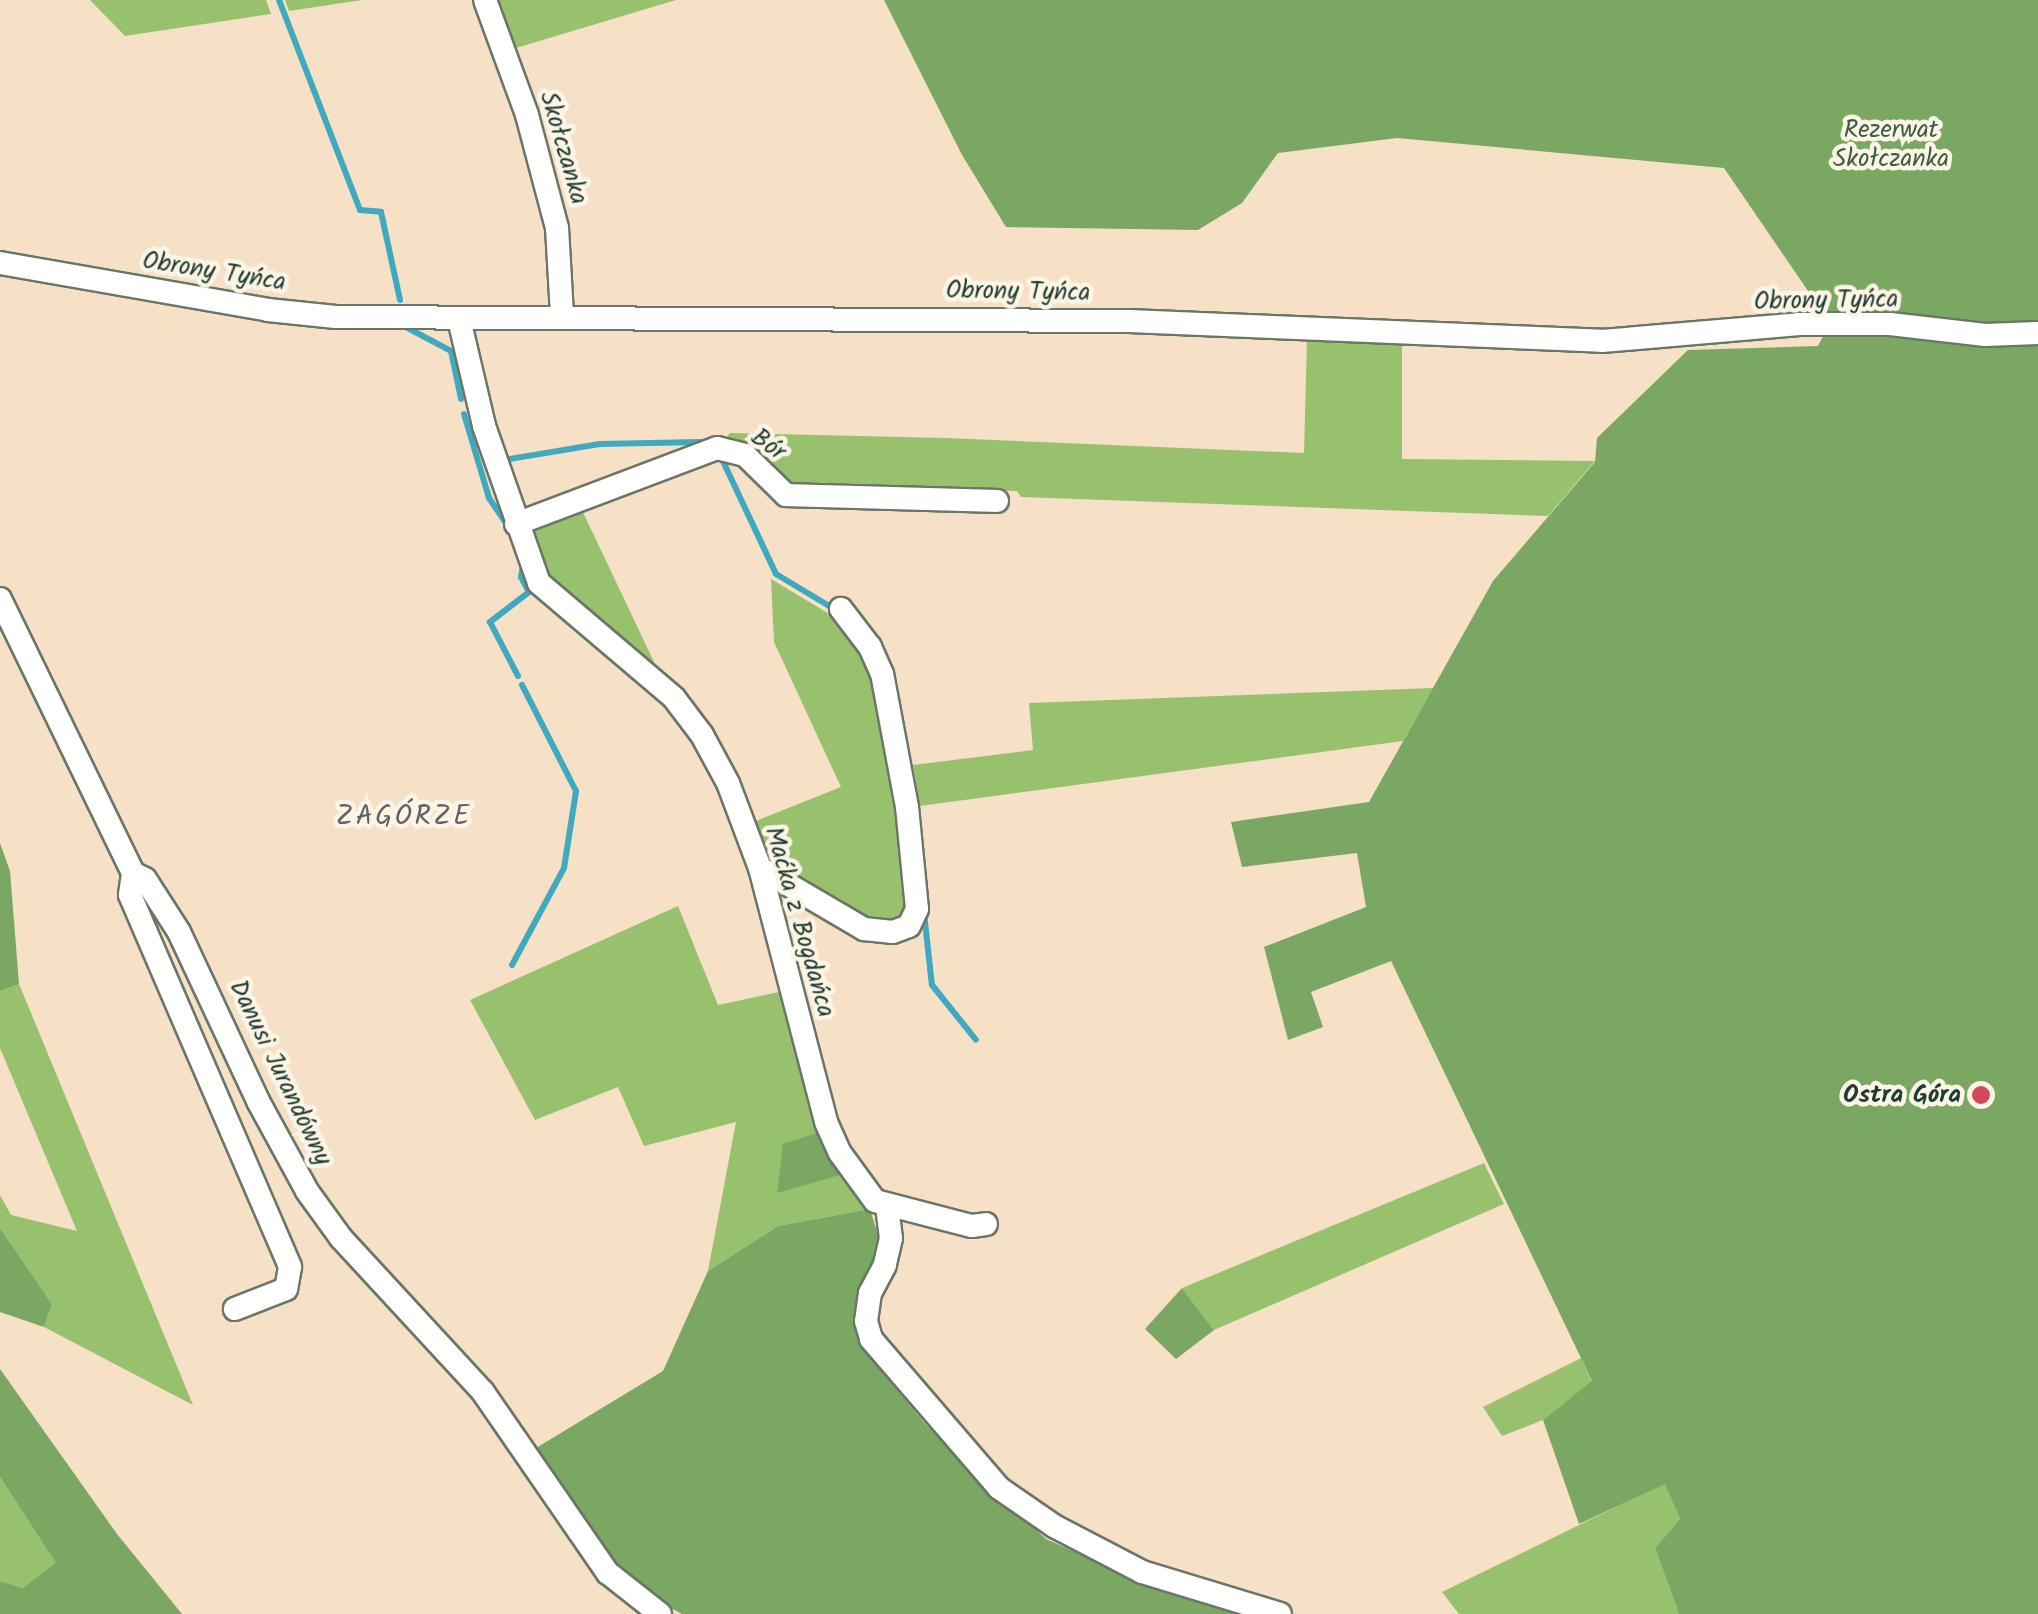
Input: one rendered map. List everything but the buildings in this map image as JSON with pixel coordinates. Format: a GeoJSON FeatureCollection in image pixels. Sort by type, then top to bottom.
{"type":"FeatureCollection","features":[{"type":"Feature","properties":{"kind":"street","name":"Skołczanka"},"geometry":{"type":"LineString","coordinates":[[485,0],[527,115],[557,228],[562,316]]}},
{"type":"Feature","properties":{"kind":"street","name":"Obrony Tyńca"},"geometry":{"type":"LineString","coordinates":[[0,262],[268,310],[336,317],[392,314],[459,319],[562,316],[1129,320],[1602,342],[1799,324],[1890,324],[1985,335],[2038,333]]}},
{"type":"Feature","properties":{"kind":"street","name":"Maćka z Bogdańca"},"geometry":{"type":"LineString","coordinates":[[459,319],[484,426],[538,583],[663,688],[702,735],[728,782],[760,868],[826,1122],[855,1179],[887,1206]]}},
{"type":"Feature","properties":{"kind":"street","name":"Bór"},"geometry":{"type":"LineString","coordinates":[[516,524],[717,448],[745,455],[786,494],[997,501]]}},
{"type":"Feature","properties":{"kind":"street","name":"Danusi Jurandówny"},"geometry":{"type":"LineString","coordinates":[[0,600],[133,872],[144,879],[179,932],[272,1129],[318,1207],[340,1238],[483,1392],[608,1573],[660,1614]]}},
{"type":"Feature","properties":{"kind":"street"},"geometry":{"type":"LineString","coordinates":[[760,868],[864,929],[892,932],[909,926],[917,909],[906,807],[882,674],[870,646],[841,609]]}},
{"type":"Feature","properties":{"kind":"street"},"geometry":{"type":"LineString","coordinates":[[133,872],[130,895],[290,1268],[286,1288],[235,1309]]}},
{"type":"Feature","properties":{"kind":"street"},"geometry":{"type":"LineString","coordinates":[[986,1224],[972,1226],[887,1206],[890,1238],[886,1264],[870,1292],[866,1321],[871,1340],[999,1488],[1054,1526],[1142,1572],[1280,1614]]}},
{"type":"Feature","properties":{"kind":"green space"},"geometry":{"type":"Polygon","coordinates":[[[90,0],[266,0],[271,14],[125,36],[90,0]]]}},
{"type":"Feature","properties":{"kind":"green space"},"geometry":{"type":"Polygon","coordinates":[[[285,0],[362,0],[289,11],[285,0]]]}},
{"type":"Feature","properties":{"kind":"green space"},"geometry":{"type":"Polygon","coordinates":[[[497,0],[676,0],[516,48],[497,0]]]}},
{"type":"Feature","properties":{"kind":"green space","name":"Rezerwat Skołczanka"},"geometry":{"type":"Polygon","coordinates":[[[884,0],[2038,0],[2038,1614],[1679,1614],[1655,1548],[1680,1519],[1665,1484],[1579,1524],[1543,1420],[1592,1381],[1391,961],[1311,992],[1323,1027],[1288,1040],[1264,947],[1366,907],[1357,853],[1242,867],[1231,822],[1369,802],[1493,581],[1595,462],[1597,438],[1688,350],[1818,346],[1830,323],[1724,168],[1397,138],[1278,153],[1242,203],[1198,230],[1006,227],[962,155],[884,0]]]}},
{"type":"Feature","properties":{"kind":"green space"},"geometry":{"type":"Polygon","coordinates":[[[1307,338],[1402,342],[1402,459],[1595,461],[1548,516],[1021,497],[1017,491],[792,487],[761,453],[725,439],[730,433],[946,438],[1304,453],[1307,338]]]}},
{"type":"Feature","properties":{"kind":"green space"},"geometry":{"type":"Polygon","coordinates":[[[580,506],[655,664],[572,607],[542,570],[529,531],[580,506]]]}},
{"type":"Feature","properties":{"kind":"green space"},"geometry":{"type":"Polygon","coordinates":[[[771,579],[826,612],[856,642],[871,667],[899,798],[910,888],[905,917],[891,925],[866,924],[771,864],[751,823],[841,787],[774,642],[771,579]]]}},
{"type":"Feature","properties":{"kind":"green space"},"geometry":{"type":"Polygon","coordinates":[[[1433,688],[1403,741],[920,806],[913,765],[1033,750],[1029,703],[1433,688]]]}},
{"type":"Feature","properties":{"kind":"green space"},"geometry":{"type":"Polygon","coordinates":[[[0,843],[10,871],[19,984],[0,991],[0,843]]]}},
{"type":"Feature","properties":{"kind":"green space"},"geometry":{"type":"Polygon","coordinates":[[[678,906],[718,1005],[779,992],[820,1132],[778,1192],[841,1175],[870,1209],[778,1226],[708,1271],[736,1122],[644,1146],[618,1087],[535,1120],[470,1000],[678,906]]]}},
{"type":"Feature","properties":{"kind":"green space"},"geometry":{"type":"Polygon","coordinates":[[[19,984],[193,1405],[44,1327],[52,1304],[0,1228],[0,1195],[11,1215],[77,1231],[0,1048],[0,991],[19,984]]]}},
{"type":"Feature","properties":{"kind":"green space"},"geometry":{"type":"Polygon","coordinates":[[[820,1132],[841,1175],[777,1193],[783,1144],[820,1132]]]}},
{"type":"Feature","properties":{"kind":"green space"},"geometry":{"type":"Polygon","coordinates":[[[1484,1163],[1504,1204],[1214,1330],[1182,1288],[1484,1163]]]}},
{"type":"Feature","properties":{"kind":"green space"},"geometry":{"type":"Polygon","coordinates":[[[870,1209],[878,1235],[873,1268],[855,1316],[859,1344],[926,1425],[1046,1539],[1147,1584],[1247,1614],[682,1614],[608,1573],[536,1448],[663,1371],[708,1271],[778,1226],[870,1209]]]}},
{"type":"Feature","properties":{"kind":"green space"},"geometry":{"type":"Polygon","coordinates":[[[0,1228],[52,1304],[44,1327],[0,1312],[0,1228]]]}},
{"type":"Feature","properties":{"kind":"green space"},"geometry":{"type":"Polygon","coordinates":[[[1182,1288],[1214,1330],[1176,1359],[1145,1329],[1182,1288]]]}},
{"type":"Feature","properties":{"kind":"green space"},"geometry":{"type":"Polygon","coordinates":[[[1581,1358],[1592,1382],[1543,1420],[1502,1436],[1483,1407],[1581,1358]]]}},
{"type":"Feature","properties":{"kind":"green space"},"geometry":{"type":"Polygon","coordinates":[[[0,1369],[117,1534],[182,1614],[0,1614],[0,1581],[23,1588],[56,1563],[0,1477],[0,1369]]]}},
{"type":"Feature","properties":{"kind":"green space"},"geometry":{"type":"Polygon","coordinates":[[[0,1477],[57,1564],[23,1588],[0,1581],[0,1477]]]}},
{"type":"Feature","properties":{"kind":"green space"},"geometry":{"type":"Polygon","coordinates":[[[1665,1483],[1680,1519],[1655,1548],[1679,1614],[1459,1614],[1442,1592],[1665,1483]]]}},
{"type":"Feature","properties":{"kind":"waterway"},"geometry":{"type":"LineString","coordinates":[[279,0],[360,210],[381,212],[400,300]]}},
{"type":"Feature","properties":{"kind":"waterway"},"geometry":{"type":"LineString","coordinates":[[404,326],[451,351],[461,399]]}},
{"type":"Feature","properties":{"kind":"waterway"},"geometry":{"type":"LineString","coordinates":[[464,414],[489,498],[508,526]]}},
{"type":"Feature","properties":{"kind":"waterway"},"geometry":{"type":"LineString","coordinates":[[503,460],[600,444],[701,442]]}},
{"type":"Feature","properties":{"kind":"waterway"},"geometry":{"type":"LineString","coordinates":[[721,457],[776,574],[831,607]]}},
{"type":"Feature","properties":{"kind":"waterway"},"geometry":{"type":"LineString","coordinates":[[518,676],[490,622],[529,592],[521,577],[523,566]]}},
{"type":"Feature","properties":{"kind":"waterway"},"geometry":{"type":"LineString","coordinates":[[512,965],[564,868],[576,791],[522,685]]}},
{"type":"Feature","properties":{"kind":"waterway"},"geometry":{"type":"LineString","coordinates":[[924,913],[932,985],[976,1040]]}},
{"type":"Feature","properties":{"kind":"place","name":"Ostra Góra"},"geometry":{"type":"Point","coordinates":[1981,1095]}},
{"type":"Feature","properties":{"kind":"district","name":"ZAGÓRZE"},"geometry":{"type":"Point","coordinates":[404,817]}}]}
